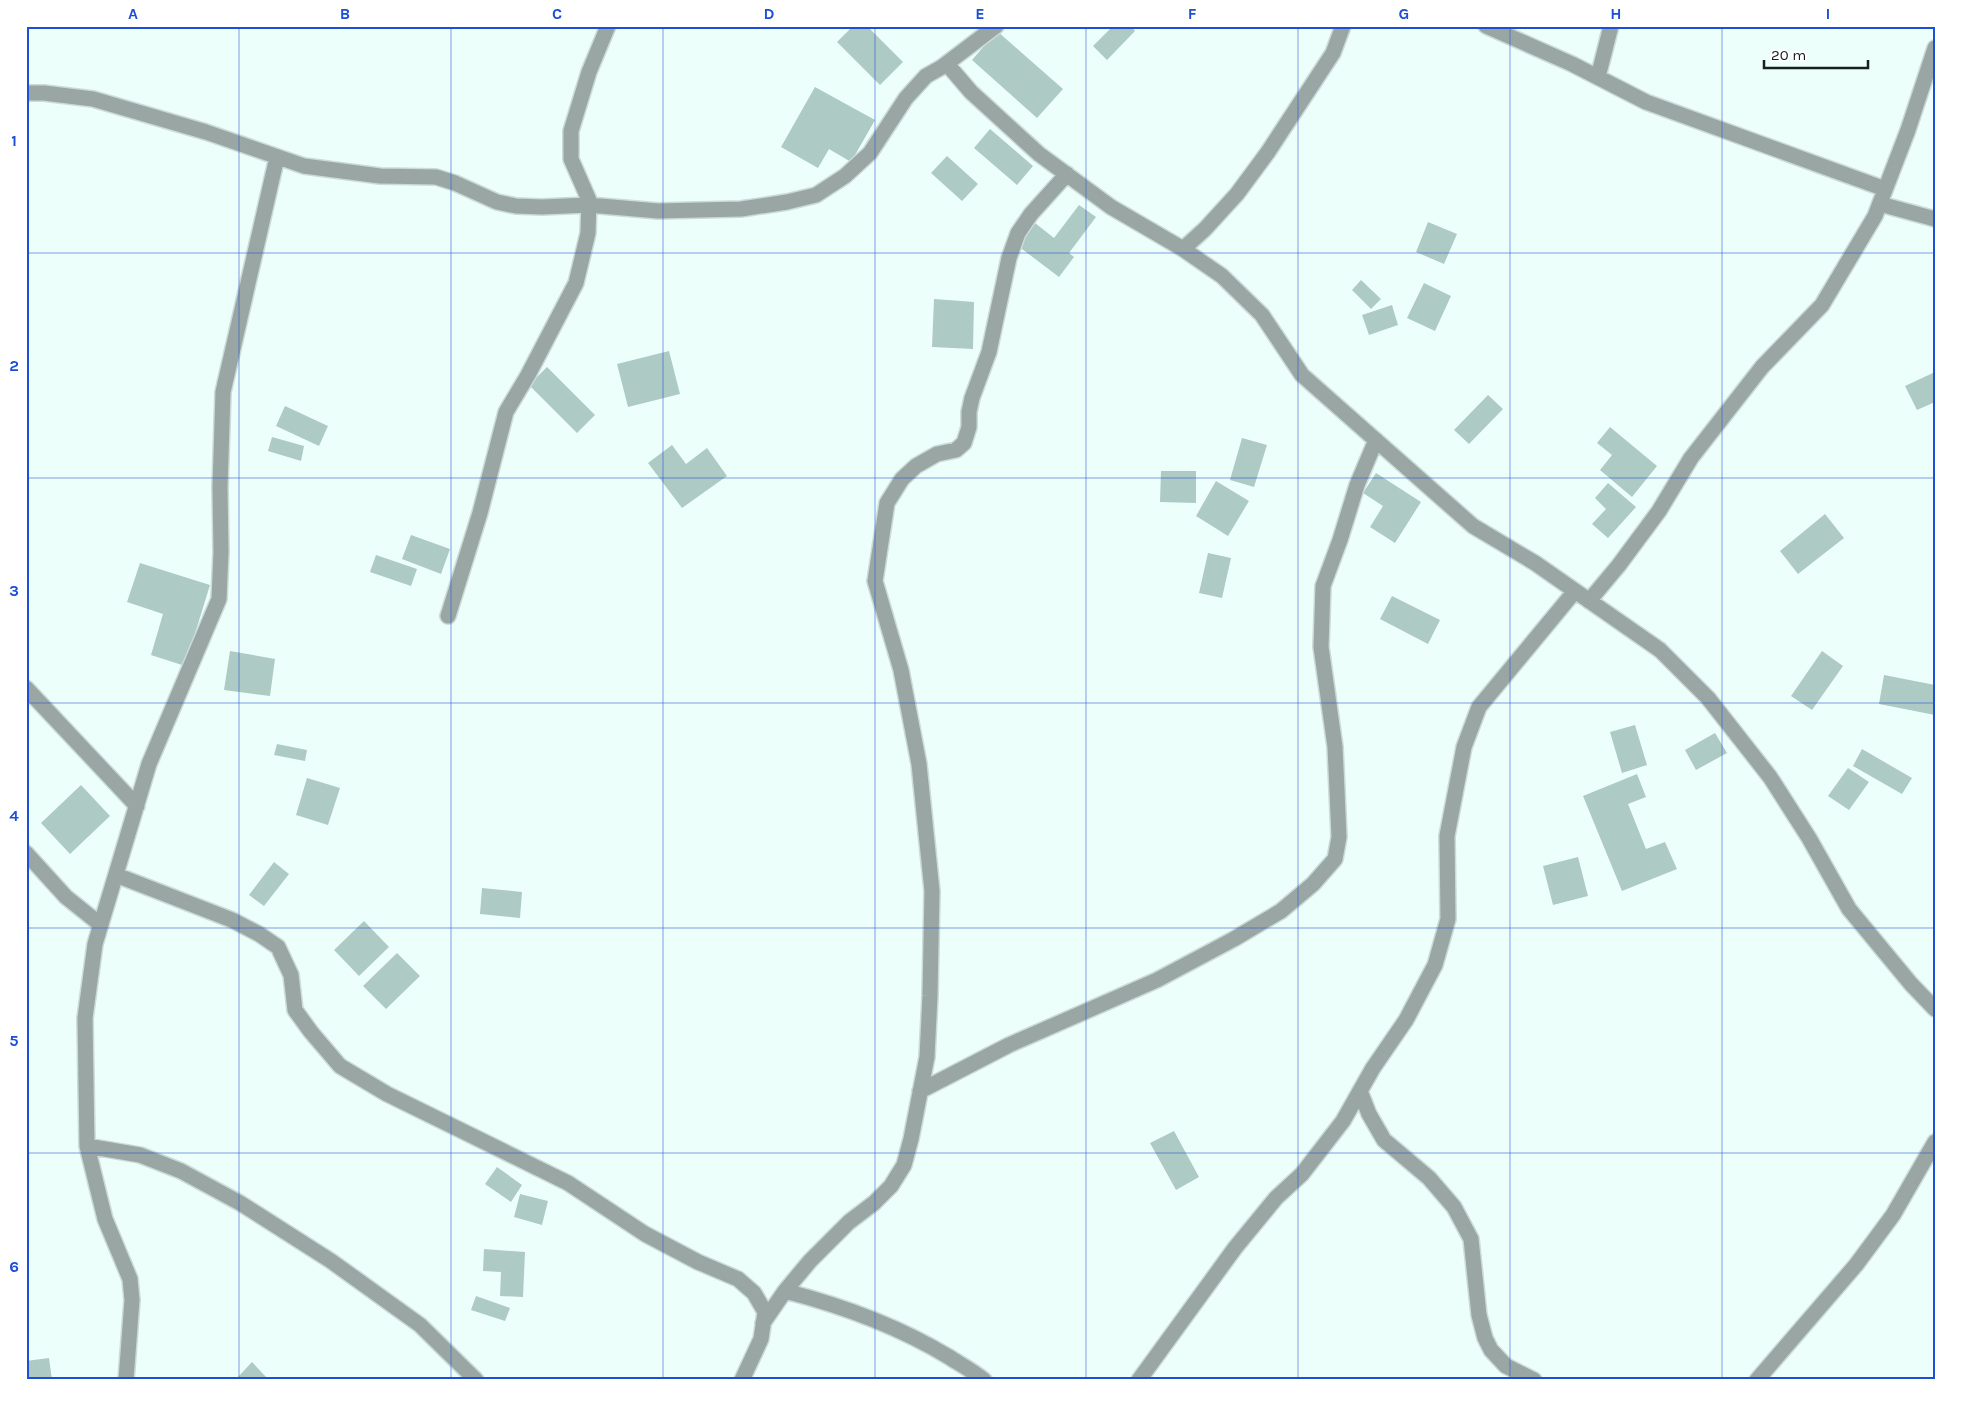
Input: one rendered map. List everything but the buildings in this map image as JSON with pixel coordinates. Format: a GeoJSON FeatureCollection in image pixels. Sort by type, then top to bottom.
{"type":"FeatureCollection","features":[{"type":"Feature","properties":{"kind":"street"},"geometry":{"type":"LineString","coordinates":[[448,616],[480,513],[506,412],[528,375],[576,283],[588,233],[589,200],[571,159],[571,131],[589,72],[608,26]]}},
{"type":"Feature","properties":{"kind":"street"},"geometry":{"type":"LineString","coordinates":[[26,93],[44,93],[93,100],[206,132],[304,166],[380,176],[436,177],[455,182],[497,202],[516,206],[589,205],[658,211],[741,209],[787,202],[816,195],[845,176],[870,153],[906,98],[926,76],[947,64],[996,26]]}},
{"type":"Feature","properties":{"kind":"street"},"geometry":{"type":"LineString","coordinates":[[1183,250],[1237,194],[1268,152],[1333,53],[1341,32],[1353,26]]}},
{"type":"Feature","properties":{"kind":"street"},"geometry":{"type":"LineString","coordinates":[[1486,26],[1598,77],[1646,102],[1885,189]]}},
{"type":"Feature","properties":{"kind":"street"},"geometry":{"type":"LineString","coordinates":[[1598,77],[1611,26]]}},
{"type":"Feature","properties":{"kind":"street"},"geometry":{"type":"LineString","coordinates":[[1588,601],[1619,565],[1659,511],[1691,458],[1762,367],[1822,305],[1880,204],[1908,130],[1935,48]]}},
{"type":"Feature","properties":{"kind":"street"},"geometry":{"type":"LineString","coordinates":[[947,64],[971,92],[1039,154],[1112,207],[1222,276],[1262,316],[1302,375],[1473,526],[1534,563],[1660,650],[1708,698],[1770,777],[1809,838],[1849,909],[1911,984],[1935,1009]]}},
{"type":"Feature","properties":{"kind":"street"},"geometry":{"type":"LineString","coordinates":[[126,1380],[132,1300],[130,1279],[105,1219],[87,1146],[85,1018],[95,944],[150,764],[218,599],[221,552],[220,487],[223,392],[277,157]]}},
{"type":"Feature","properties":{"kind":"street"},"geometry":{"type":"LineString","coordinates":[[764,1323],[810,1261],[849,1222],[874,1203],[891,1186],[904,1165],[911,1139],[927,1057],[932,891],[919,764],[901,670],[876,581],[887,503],[902,479],[916,466],[937,454],[956,450],[964,443],[970,427],[969,412],[972,398],[989,352],[1009,258],[1018,233],[1031,214],[1067,174]]}},
{"type":"Feature","properties":{"kind":"street"},"geometry":{"type":"LineString","coordinates":[[1880,204],[1935,219]]}},
{"type":"Feature","properties":{"kind":"street"},"geometry":{"type":"LineString","coordinates":[[920,1091],[1009,1045],[1157,980],[1234,939],[1281,911],[1313,884],[1335,859],[1339,837],[1337,790],[1335,747],[1321,647],[1323,586],[1357,485],[1376,440]]}},
{"type":"Feature","properties":{"kind":"street"},"geometry":{"type":"LineString","coordinates":[[1138,1380],[1235,1248],[1276,1198],[1302,1174],[1343,1122],[1373,1068],[1406,1020],[1435,965],[1448,920],[1447,836],[1464,748],[1479,707],[1575,591]]}},
{"type":"Feature","properties":{"kind":"street"},"geometry":{"type":"LineString","coordinates":[[26,688],[137,806]]}},
{"type":"Feature","properties":{"kind":"street"},"geometry":{"type":"LineString","coordinates":[[26,853],[66,897],[101,925]]}},
{"type":"Feature","properties":{"kind":"street"},"geometry":{"type":"LineString","coordinates":[[116,875],[232,920],[278,947],[291,975],[295,1010],[340,1066],[387,1094],[568,1183],[645,1234],[698,1262],[738,1279],[754,1293],[765,1312],[761,1339],[742,1380]]}},
{"type":"Feature","properties":{"kind":"street"},"geometry":{"type":"LineString","coordinates":[[1360,1091],[1369,1114],[1384,1140],[1429,1178],[1454,1207],[1471,1239],[1479,1316],[1485,1338],[1491,1350],[1506,1366],[1534,1380]]}},
{"type":"Feature","properties":{"kind":"street"},"geometry":{"type":"LineString","coordinates":[[1757,1380],[1856,1265],[1892,1215],[1935,1142]]}},
{"type":"Feature","properties":{"kind":"street"},"geometry":{"type":"LineString","coordinates":[[87,1146],[140,1155],[181,1171],[240,1203],[331,1261],[420,1324],[476,1380]]}},
{"type":"Feature","properties":{"kind":"street"},"geometry":{"type":"LineString","coordinates":[[786,1291],[860,1313],[924,1343],[984,1380]]}}]}
